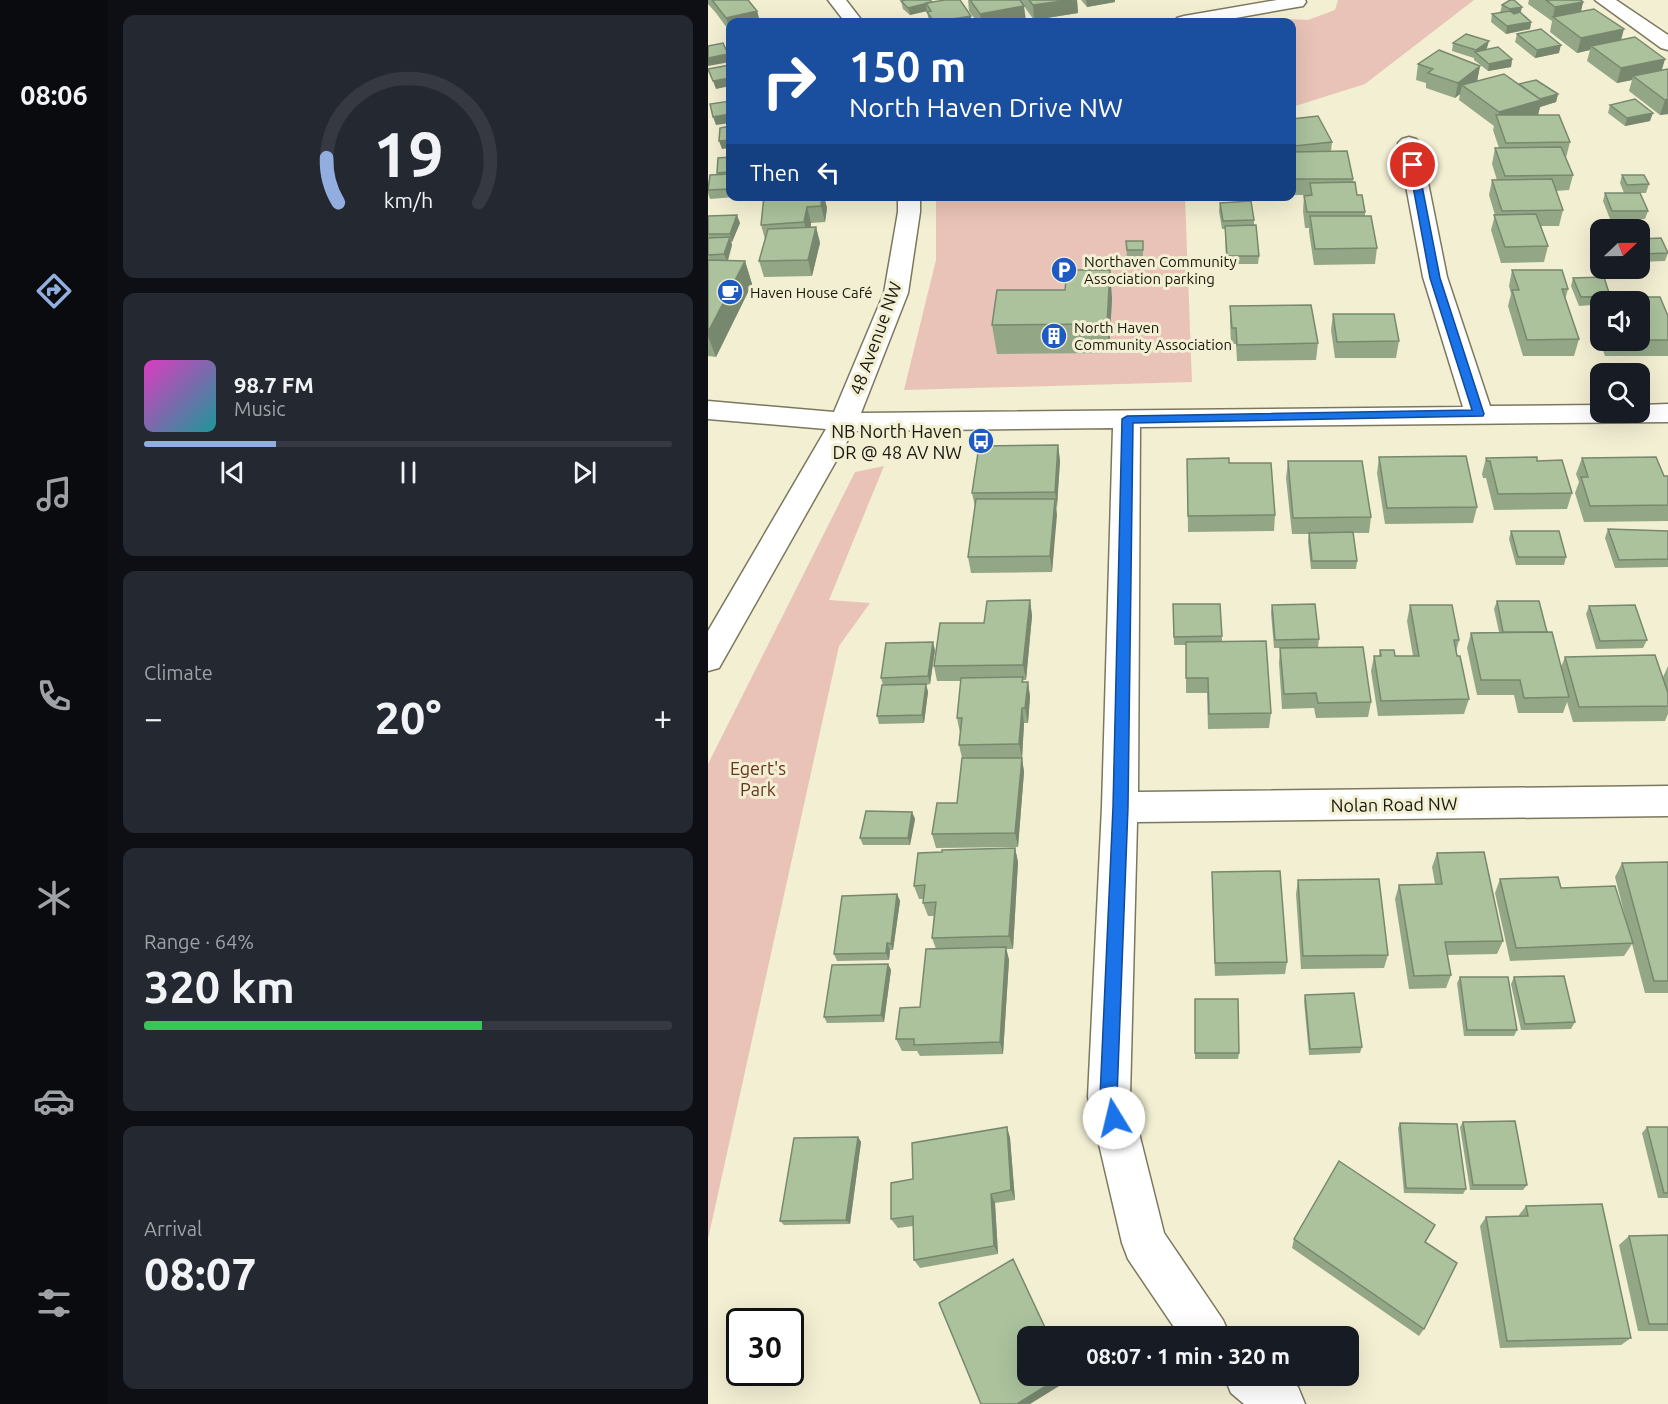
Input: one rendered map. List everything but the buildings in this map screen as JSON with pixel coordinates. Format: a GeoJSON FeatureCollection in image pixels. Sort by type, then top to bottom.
{"type":"FeatureCollection","features":[{"type":"Feature","properties":{"kind":"street"},"geometry":{"type":"LineString","coordinates":[[837,0],[852,18]]}},
{"type":"Feature","properties":{"kind":"street"},"geometry":{"type":"LineString","coordinates":[[1604,0],[1668,44]]}},
{"type":"Feature","properties":{"kind":"street"},"geometry":{"type":"LineString","coordinates":[[1207,18],[1297,2]]}},
{"type":"Feature","properties":{"kind":"street"},"geometry":{"type":"LineString","coordinates":[[1409,143],[1435,278],[1479,414]]}},
{"type":"Feature","properties":{"kind":"street","name":"48 Avenue NW"},"geometry":{"type":"LineString","coordinates":[[708,659],[843,422],[896,293],[909,201]]}},
{"type":"Feature","properties":{"kind":"street"},"geometry":{"type":"LineString","coordinates":[[708,410],[843,422],[1668,413]]}},
{"type":"Feature","properties":{"kind":"street"},"geometry":{"type":"LineString","coordinates":[[1127,419],[1120,807],[1109,1097],[1144,1244],[1200,1326]]}},
{"type":"Feature","properties":{"kind":"street","name":"Nolan Road NW"},"geometry":{"type":"LineString","coordinates":[[1120,807],[1668,801]]}},
{"type":"Feature","properties":{"kind":"street"},"geometry":{"type":"LineString","coordinates":[[1260,1386],[1281,1404]]}},
{"type":"Feature","properties":{"kind":"green space"},"geometry":{"type":"Polygon","coordinates":[[[1338,0],[1474,0],[1365,84],[1296,106],[1296,19],[1308,20],[1335,10],[1338,0]]]}},
{"type":"Feature","properties":{"kind":"green space"},"geometry":{"type":"Polygon","coordinates":[[[936,201],[1185,201],[1192,382],[904,390],[936,260],[936,201]]]}},
{"type":"Feature","properties":{"kind":"green space","name":"Egert's Park"},"geometry":{"type":"Polygon","coordinates":[[[884,466],[829,600],[870,603],[839,646],[708,1239],[708,764],[855,472],[884,466]]]}},
{"type":"Feature","properties":{"kind":"place","name":"Northaven Community Association parking"},"geometry":{"type":"Point","coordinates":[1064,270]}},
{"type":"Feature","properties":{"kind":"place","name":"Haven House Café"},"geometry":{"type":"Point","coordinates":[730,292]}},
{"type":"Feature","properties":{"kind":"place","name":"North Haven Community Association"},"geometry":{"type":"Point","coordinates":[1054,336]}},
{"type":"Feature","properties":{"kind":"place","name":"NB North Haven DR @ 48 AV NW"},"geometry":{"type":"Point","coordinates":[981,441]}},
{"type":"Feature","properties":{"kind":"route"},"geometry":{"type":"LineString","coordinates":[[1114,1118],[1109,1097],[1120,807],[1127,419],[1479,414],[1435,278],[1413,165]]}}]}
